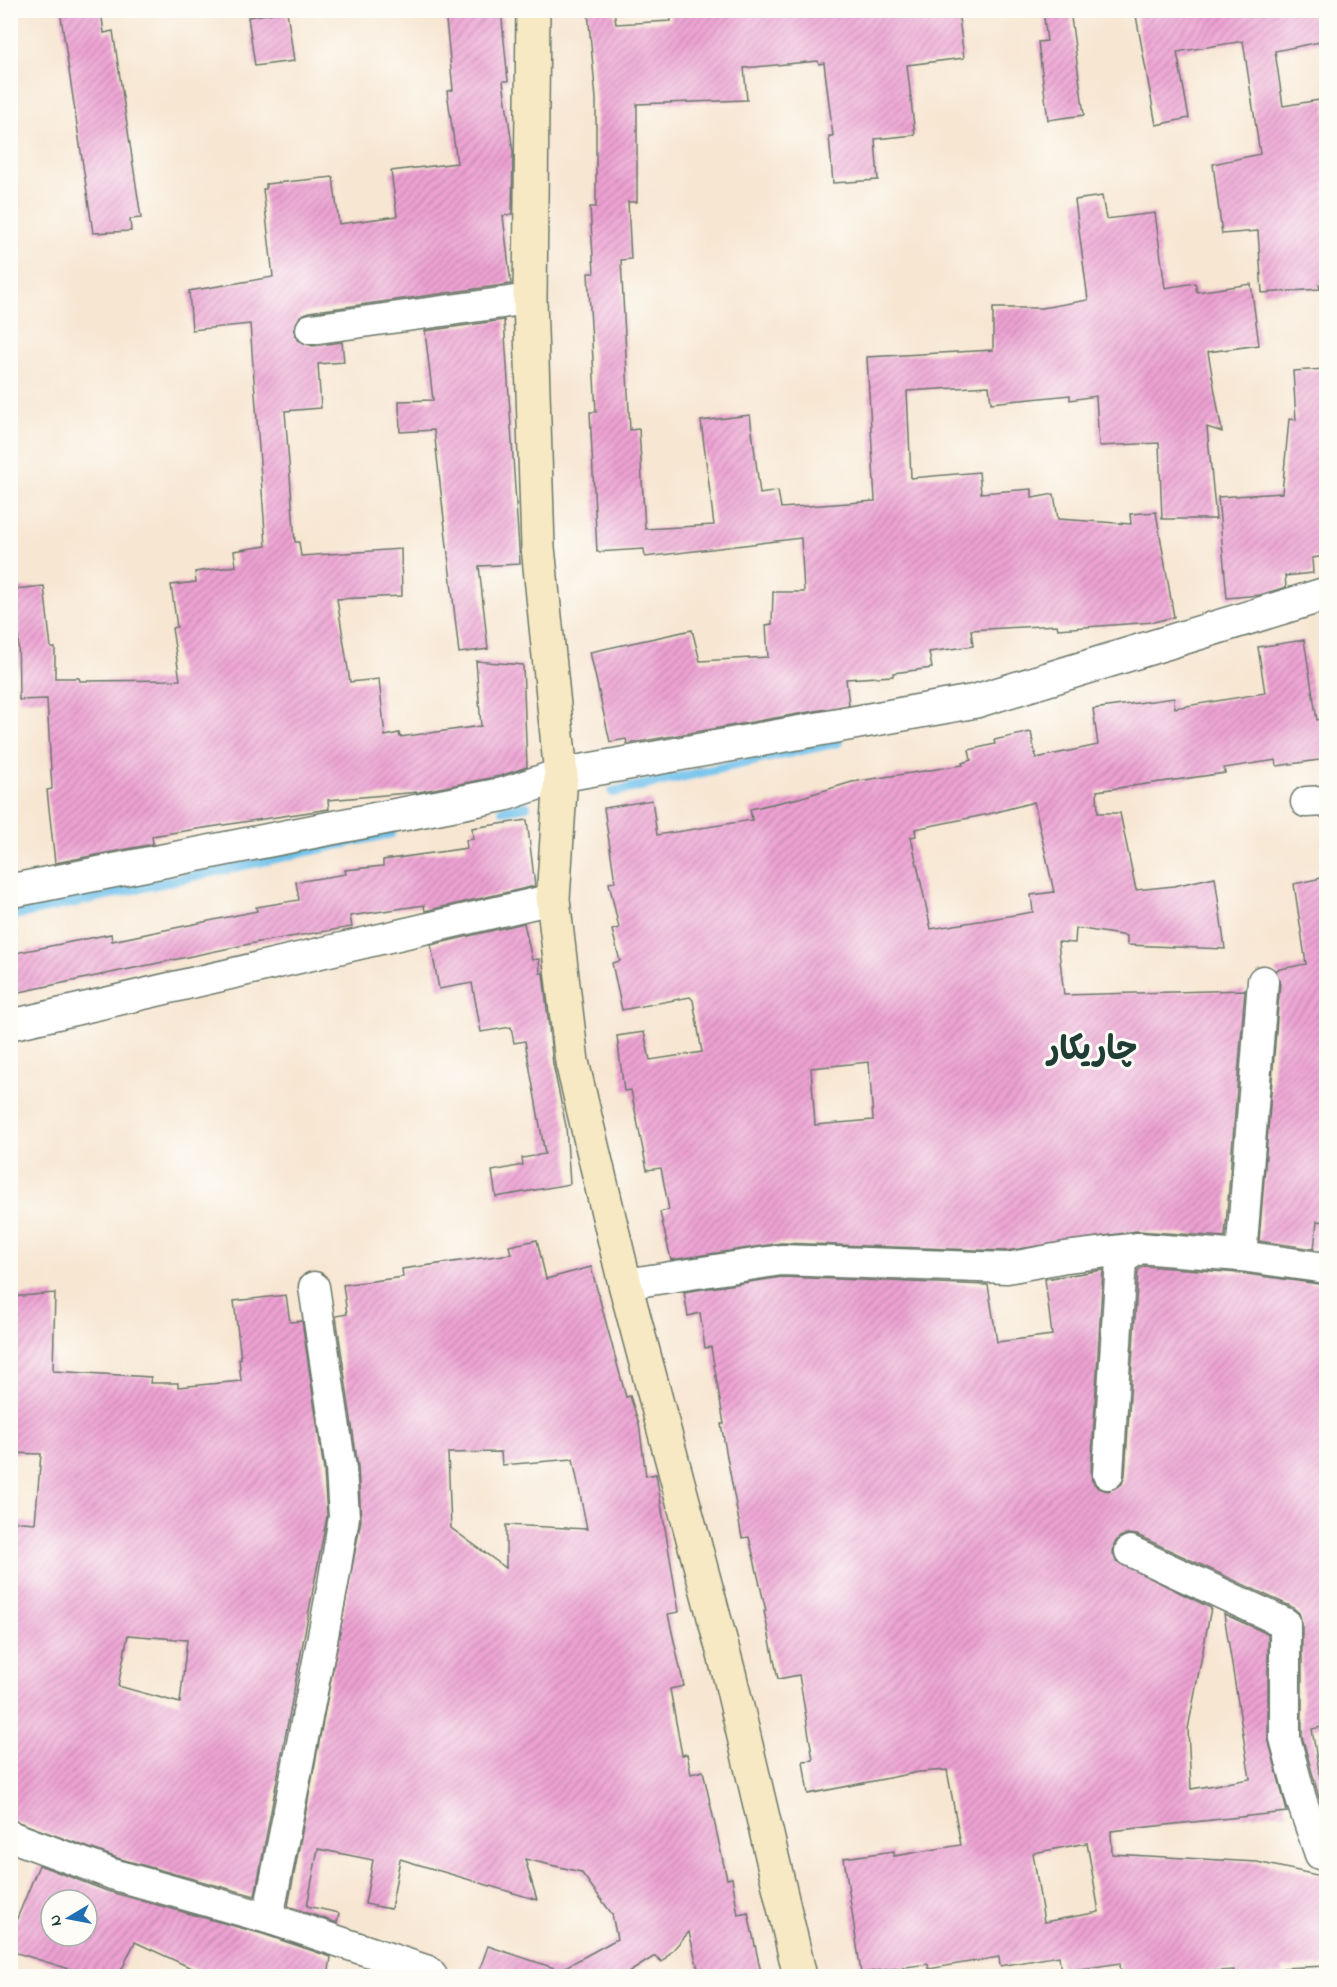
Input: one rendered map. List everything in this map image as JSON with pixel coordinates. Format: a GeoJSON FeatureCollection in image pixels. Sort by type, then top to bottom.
{"type":"FeatureCollection","features":[{"type":"Feature","properties":{"kind":"main road"},"geometry":{"type":"LineString","coordinates":[[533,10],[530,299],[538,547],[561,775],[554,899],[572,1062],[625,1284],[730,1677],[800,1977]]}},
{"type":"Feature","properties":{"kind":"street"},"geometry":{"type":"LineString","coordinates":[[311,329],[530,299]]}},
{"type":"Feature","properties":{"kind":"street"},"geometry":{"type":"LineString","coordinates":[[10,891],[505,794],[561,775],[976,701],[1326,594]]}},
{"type":"Feature","properties":{"kind":"street"},"geometry":{"type":"LineString","coordinates":[[10,1025],[554,899]]}},
{"type":"Feature","properties":{"kind":"street"},"geometry":{"type":"LineString","coordinates":[[1241,1256],[1263,981]]}},
{"type":"Feature","properties":{"kind":"street"},"geometry":{"type":"LineString","coordinates":[[625,1284],[781,1260],[1007,1268],[1066,1257],[1139,1248],[1241,1256],[1326,1268]]}},
{"type":"Feature","properties":{"kind":"street"},"geometry":{"type":"LineString","coordinates":[[1108,1474],[1121,1260],[1139,1248]]}},
{"type":"Feature","properties":{"kind":"street"},"geometry":{"type":"LineString","coordinates":[[268,1918],[344,1517],[341,1469],[314,1287]]}},
{"type":"Feature","properties":{"kind":"street"},"geometry":{"type":"LineString","coordinates":[[1130,1551],[1285,1623],[1285,1738],[1301,1799],[1320,1854],[1326,1856]]}},
{"type":"Feature","properties":{"kind":"street"},"geometry":{"type":"LineString","coordinates":[[10,1836],[112,1874],[268,1918],[428,1971],[432,1977]]}},
{"type":"Feature","properties":{"kind":"building"},"geometry":{"type":"Polygon","coordinates":[[[60,10],[101,10],[104,33],[113,31],[141,218],[130,219],[131,231],[93,233],[60,10]]]}},
{"type":"Feature","properties":{"kind":"building"},"geometry":{"type":"Polygon","coordinates":[[[445,10],[501,10],[508,81],[503,81],[513,152],[512,214],[503,216],[511,284],[309,312],[300,316],[294,331],[298,340],[313,346],[342,342],[344,362],[318,364],[321,408],[285,411],[295,542],[299,542],[301,556],[401,549],[402,596],[337,599],[350,682],[379,679],[385,736],[399,733],[400,737],[481,726],[476,661],[523,665],[527,767],[500,776],[419,792],[328,800],[329,809],[152,836],[153,844],[55,863],[47,790],[52,789],[47,699],[19,700],[18,622],[14,589],[44,586],[51,648],[55,648],[55,678],[79,678],[80,681],[180,680],[172,628],[177,627],[171,585],[196,582],[195,572],[236,566],[234,551],[266,546],[250,324],[192,330],[189,291],[273,277],[263,189],[266,189],[266,184],[333,177],[339,224],[397,216],[391,171],[457,163],[447,91],[453,90],[445,10]]]}},
{"type":"Feature","properties":{"kind":"building"},"geometry":{"type":"Polygon","coordinates":[[[590,10],[614,10],[616,24],[671,21],[670,10],[958,10],[964,58],[907,65],[915,135],[875,139],[878,180],[833,183],[829,136],[833,136],[824,63],[819,64],[818,61],[744,68],[747,100],[637,104],[637,202],[628,202],[631,259],[621,260],[630,430],[639,429],[645,529],[714,525],[701,421],[750,415],[760,494],[778,491],[781,508],[875,501],[867,357],[993,350],[993,308],[1042,308],[1088,300],[1075,200],[1102,196],[1106,219],[1155,213],[1165,288],[1195,283],[1197,292],[1251,284],[1259,345],[1208,352],[1222,432],[1207,427],[1216,519],[1162,519],[1159,443],[1099,446],[1096,396],[1070,400],[1070,395],[991,403],[989,386],[907,391],[911,478],[979,472],[981,493],[1032,489],[1032,498],[1054,494],[1058,519],[1131,524],[1130,514],[1156,512],[1174,617],[1154,622],[1058,629],[1057,625],[971,630],[973,646],[929,652],[932,668],[893,673],[893,676],[846,679],[849,705],[627,744],[626,739],[610,742],[590,652],[692,630],[700,661],[768,657],[766,625],[772,624],[773,592],[804,592],[801,538],[645,557],[644,549],[597,552],[590,412],[596,412],[588,273],[594,273],[590,207],[596,207],[596,99],[588,12],[590,10]]]}},
{"type":"Feature","properties":{"kind":"building"},"geometry":{"type":"Polygon","coordinates":[[[1043,10],[1070,10],[1084,115],[1048,120],[1038,42],[1047,41],[1043,10]]]}},
{"type":"Feature","properties":{"kind":"building"},"geometry":{"type":"Polygon","coordinates":[[[1135,10],[1321,10],[1325,41],[1275,51],[1283,106],[1326,99],[1326,285],[1319,285],[1320,289],[1262,293],[1258,231],[1222,234],[1213,164],[1260,154],[1243,41],[1177,52],[1189,118],[1156,125],[1135,10]]]}},
{"type":"Feature","properties":{"kind":"building"},"geometry":{"type":"Polygon","coordinates":[[[287,11],[294,61],[255,66],[248,17],[287,11]]]}},
{"type":"Feature","properties":{"kind":"building"},"geometry":{"type":"Polygon","coordinates":[[[504,320],[520,564],[479,566],[488,649],[459,653],[434,430],[400,432],[399,401],[433,400],[425,331],[504,320]]]}},
{"type":"Feature","properties":{"kind":"building"},"geometry":{"type":"Polygon","coordinates":[[[1326,369],[1326,556],[1312,558],[1313,573],[1285,576],[1286,587],[1260,595],[1227,598],[1218,497],[1282,493],[1289,419],[1296,420],[1293,371],[1326,369]]]}},
{"type":"Feature","properties":{"kind":"building"},"geometry":{"type":"Polygon","coordinates":[[[1304,640],[1317,720],[1323,719],[1326,759],[1277,766],[1276,760],[1224,768],[1225,773],[1097,791],[1098,813],[1120,813],[1136,890],[1174,886],[1215,877],[1225,949],[1127,945],[1127,936],[1076,928],[1075,943],[1058,942],[1064,995],[1245,990],[1225,1237],[1137,1231],[1006,1251],[781,1243],[671,1260],[660,1212],[669,1210],[661,1168],[647,1170],[631,1090],[624,1091],[617,1036],[644,1032],[650,1060],[702,1052],[693,1000],[690,997],[622,1010],[612,963],[620,961],[612,930],[619,928],[609,883],[615,882],[604,808],[652,800],[657,835],[752,820],[750,809],[799,798],[852,782],[963,765],[962,763],[971,760],[969,750],[995,744],[994,740],[1031,732],[1036,758],[1098,745],[1093,709],[1174,698],[1175,708],[1265,693],[1258,647],[1304,640]],[[1034,802],[915,829],[916,836],[911,837],[931,929],[1033,912],[1031,895],[1054,892],[1034,802]],[[869,1062],[811,1068],[815,1125],[873,1120],[869,1062]]]}},
{"type":"Feature","properties":{"kind":"building"},"geometry":{"type":"Polygon","coordinates":[[[527,820],[535,886],[425,911],[424,905],[350,916],[352,927],[259,942],[10,994],[10,954],[111,934],[112,941],[257,911],[256,907],[299,900],[296,882],[346,874],[345,870],[383,866],[383,860],[467,848],[466,840],[473,839],[472,828],[527,820]]]}},
{"type":"Feature","properties":{"kind":"building"},"geometry":{"type":"Polygon","coordinates":[[[1326,877],[1326,1222],[1317,1221],[1314,1249],[1259,1241],[1280,982],[1275,970],[1306,964],[1294,884],[1326,877]]]}},
{"type":"Feature","properties":{"kind":"building"},"geometry":{"type":"Polygon","coordinates":[[[524,923],[532,960],[539,959],[540,973],[543,973],[553,1064],[566,1126],[570,1184],[496,1197],[492,1171],[523,1165],[522,1158],[545,1154],[525,1041],[514,1043],[511,1027],[481,1032],[472,983],[439,989],[431,945],[524,923]]]}},
{"type":"Feature","properties":{"kind":"building"},"geometry":{"type":"Polygon","coordinates":[[[537,1240],[546,1279],[591,1267],[626,1397],[630,1396],[639,1424],[646,1476],[656,1474],[679,1612],[668,1614],[684,1686],[670,1689],[682,1755],[687,1754],[691,1774],[703,1771],[727,1879],[732,1878],[738,1915],[748,1913],[762,1977],[700,1977],[689,1932],[662,1962],[655,1956],[622,1977],[495,1977],[479,1971],[488,1946],[560,1970],[617,1939],[612,1914],[581,1872],[525,1859],[537,1900],[400,1859],[391,1909],[365,1904],[373,1860],[318,1849],[307,1906],[339,1913],[337,1923],[288,1906],[361,1520],[358,1467],[336,1316],[347,1314],[343,1285],[403,1277],[402,1269],[511,1254],[509,1246],[537,1240]],[[501,1452],[448,1453],[451,1528],[506,1568],[506,1525],[587,1529],[573,1459],[502,1465],[501,1452]]]}},
{"type":"Feature","properties":{"kind":"building"},"geometry":{"type":"Polygon","coordinates":[[[1144,1266],[1239,1273],[1326,1285],[1326,1726],[1312,1729],[1325,1808],[1323,1809],[1318,1794],[1302,1736],[1302,1623],[1299,1613],[1292,1607],[1137,1535],[1128,1534],[1120,1537],[1114,1544],[1113,1553],[1116,1561],[1211,1608],[1188,1729],[1191,1789],[1250,1779],[1224,1614],[1268,1634],[1268,1738],[1287,1812],[1111,1831],[1112,1854],[1257,1862],[1326,1877],[1326,1966],[1283,1968],[1283,1975],[1234,1977],[1234,1970],[1121,1977],[1120,1963],[1061,1972],[1059,1956],[1000,1966],[999,1957],[929,1969],[928,1964],[861,1973],[844,1858],[894,1851],[894,1856],[961,1845],[947,1770],[919,1772],[808,1794],[803,1761],[813,1760],[799,1675],[778,1679],[764,1611],[766,1611],[749,1537],[742,1538],[721,1424],[724,1424],[711,1347],[705,1348],[700,1313],[688,1316],[684,1292],[782,1277],[988,1285],[997,1342],[1052,1335],[1045,1279],[1103,1270],[1091,1473],[1092,1481],[1098,1488],[1108,1491],[1122,1484],[1125,1475],[1138,1270],[1144,1266]],[[1087,1843],[1033,1853],[1044,1922],[1099,1912],[1087,1843]]]}},
{"type":"Feature","properties":{"kind":"building"},"geometry":{"type":"Polygon","coordinates":[[[55,1293],[53,1371],[151,1377],[150,1383],[178,1383],[178,1387],[241,1381],[239,1359],[241,1359],[234,1301],[286,1295],[290,1322],[302,1321],[324,1471],[327,1516],[255,1896],[117,1858],[10,1819],[10,1521],[35,1523],[41,1454],[10,1453],[10,1297],[55,1293]],[[128,1635],[118,1686],[180,1703],[187,1640],[128,1635]]]}},
{"type":"Feature","properties":{"kind":"building"},"geometry":{"type":"Polygon","coordinates":[[[39,1865],[107,1891],[263,1934],[331,1957],[328,1977],[217,1977],[135,1942],[118,1977],[96,1977],[10,1951],[10,1920],[16,1921],[39,1865]]]}},
{"type":"Feature","properties":{"kind":"waterway"},"geometry":{"type":"LineString","coordinates":[[613,792],[838,742]]}},
{"type":"Feature","properties":{"kind":"waterway"},"geometry":{"type":"LineString","coordinates":[[503,810],[526,806]]}},
{"type":"Feature","properties":{"kind":"waterway"},"geometry":{"type":"LineString","coordinates":[[10,916],[391,833]]}},
{"type":"Feature","properties":{"kind":"district","name":"چاریکار"},"geometry":{"type":"Point","coordinates":[1092,1051]}}]}
